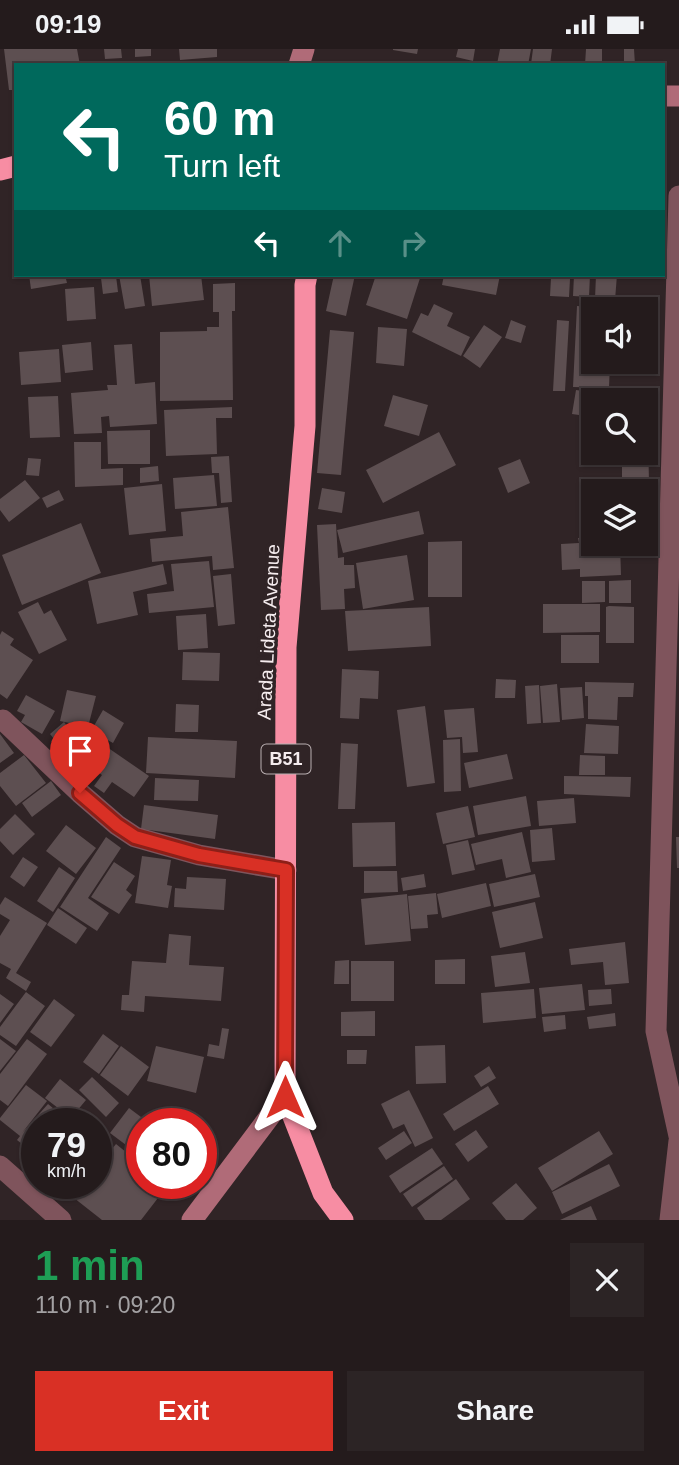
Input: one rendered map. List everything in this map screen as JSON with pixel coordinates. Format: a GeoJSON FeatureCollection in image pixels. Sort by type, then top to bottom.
{"type":"FeatureCollection","features":[{"type":"Feature","properties":{"kind":"highway","name":"Arada Lideta Avenue"},"geometry":{"type":"LineString","coordinates":[[305,278],[305,426],[286,647],[285,1097],[323,1193],[343,1220]]}},
{"type":"Feature","properties":{"kind":"street"},"geometry":{"type":"LineString","coordinates":[[679,196],[656,1031],[679,1136]]}},
{"type":"Feature","properties":{"kind":"street"},"geometry":{"type":"LineString","coordinates":[[2,720],[80,793],[135,837],[199,855],[286,870]]}},
{"type":"Feature","properties":{"kind":"street"},"geometry":{"type":"LineString","coordinates":[[192,1220],[285,1097]]}},
{"type":"Feature","properties":{"kind":"street"},"geometry":{"type":"LineString","coordinates":[[670,1220],[679,1141]]}},
{"type":"Feature","properties":{"kind":"street"},"geometry":{"type":"LineString","coordinates":[[0,1166],[61,1220]]}},
{"type":"Feature","properties":{"kind":"building"},"geometry":{"type":"Polygon","coordinates":[[[4,49],[77,49],[80,63],[14,63],[14,90],[9,90],[4,49]]]}},
{"type":"Feature","properties":{"kind":"building"},"geometry":{"type":"Polygon","coordinates":[[[104,49],[121,49],[122,58],[105,59],[104,49]]]}},
{"type":"Feature","properties":{"kind":"building"},"geometry":{"type":"Polygon","coordinates":[[[135,49],[151,49],[151,56],[135,57],[135,49]]]}},
{"type":"Feature","properties":{"kind":"building"},"geometry":{"type":"Polygon","coordinates":[[[179,49],[217,49],[217,57],[180,60],[179,49]]]}},
{"type":"Feature","properties":{"kind":"building"},"geometry":{"type":"Polygon","coordinates":[[[393,49],[418,49],[417,54],[393,49]]]}},
{"type":"Feature","properties":{"kind":"building"},"geometry":{"type":"Polygon","coordinates":[[[458,49],[475,49],[473,61],[456,57],[458,49]]]}},
{"type":"Feature","properties":{"kind":"building"},"geometry":{"type":"Polygon","coordinates":[[[500,49],[531,49],[528,63],[497,63],[500,49]]]}},
{"type":"Feature","properties":{"kind":"building"},"geometry":{"type":"Polygon","coordinates":[[[533,49],[552,49],[550,63],[531,63],[533,49]]]}},
{"type":"Feature","properties":{"kind":"building"},"geometry":{"type":"Polygon","coordinates":[[[586,49],[602,49],[602,63],[585,63],[586,49]]]}},
{"type":"Feature","properties":{"kind":"building"},"geometry":{"type":"Polygon","coordinates":[[[624,49],[634,49],[635,63],[624,63],[624,49]]]}},
{"type":"Feature","properties":{"kind":"building"},"geometry":{"type":"Polygon","coordinates":[[[29,277],[66,277],[67,283],[31,289],[29,277]]]}},
{"type":"Feature","properties":{"kind":"building"},"geometry":{"type":"Polygon","coordinates":[[[116,277],[118,292],[103,294],[101,278],[116,277]]]}},
{"type":"Feature","properties":{"kind":"building"},"geometry":{"type":"Polygon","coordinates":[[[119,277],[140,277],[145,306],[125,309],[119,277]]]}},
{"type":"Feature","properties":{"kind":"building"},"geometry":{"type":"Polygon","coordinates":[[[149,277],[201,277],[204,300],[152,306],[149,277]]]}},
{"type":"Feature","properties":{"kind":"building"},"geometry":{"type":"Polygon","coordinates":[[[334,277],[355,277],[346,316],[326,311],[334,277]]]}},
{"type":"Feature","properties":{"kind":"building"},"geometry":{"type":"Polygon","coordinates":[[[375,277],[420,277],[407,319],[366,305],[375,277]]]}},
{"type":"Feature","properties":{"kind":"building"},"geometry":{"type":"Polygon","coordinates":[[[444,277],[500,277],[496,295],[442,285],[444,277]]]}},
{"type":"Feature","properties":{"kind":"building"},"geometry":{"type":"Polygon","coordinates":[[[574,277],[590,277],[589,297],[573,296],[574,277]]]}},
{"type":"Feature","properties":{"kind":"building"},"geometry":{"type":"Polygon","coordinates":[[[596,277],[617,277],[615,297],[595,297],[596,277]]]}},
{"type":"Feature","properties":{"kind":"building"},"geometry":{"type":"Polygon","coordinates":[[[551,278],[570,279],[569,297],[550,296],[551,278]]]}},
{"type":"Feature","properties":{"kind":"building"},"geometry":{"type":"Polygon","coordinates":[[[235,283],[235,311],[232,311],[233,400],[160,401],[160,332],[207,331],[207,327],[219,327],[219,312],[213,312],[213,284],[235,283]]]}},
{"type":"Feature","properties":{"kind":"building"},"geometry":{"type":"Polygon","coordinates":[[[94,287],[96,319],[67,321],[65,289],[94,287]]]}},
{"type":"Feature","properties":{"kind":"building"},"geometry":{"type":"Polygon","coordinates":[[[434,304],[453,313],[447,326],[470,337],[461,356],[412,332],[421,313],[428,316],[434,304]]]}},
{"type":"Feature","properties":{"kind":"building"},"geometry":{"type":"Polygon","coordinates":[[[577,306],[581,306],[581,374],[610,374],[609,388],[573,387],[577,306]]]}},
{"type":"Feature","properties":{"kind":"building"},"geometry":{"type":"Polygon","coordinates":[[[511,320],[526,326],[521,343],[505,338],[511,320]]]}},
{"type":"Feature","properties":{"kind":"building"},"geometry":{"type":"Polygon","coordinates":[[[557,320],[569,321],[565,391],[553,391],[557,320]]]}},
{"type":"Feature","properties":{"kind":"building"},"geometry":{"type":"Polygon","coordinates":[[[484,325],[502,337],[480,368],[463,356],[484,325]]]}},
{"type":"Feature","properties":{"kind":"building"},"geometry":{"type":"Polygon","coordinates":[[[378,327],[407,329],[404,366],[376,363],[378,327]]]}},
{"type":"Feature","properties":{"kind":"building"},"geometry":{"type":"Polygon","coordinates":[[[330,330],[354,332],[341,475],[317,473],[330,330]]]}},
{"type":"Feature","properties":{"kind":"building"},"geometry":{"type":"Polygon","coordinates":[[[91,342],[93,370],[65,373],[62,345],[91,342]]]}},
{"type":"Feature","properties":{"kind":"building"},"geometry":{"type":"Polygon","coordinates":[[[132,344],[135,384],[155,382],[157,424],[110,427],[109,416],[101,417],[102,433],[74,434],[71,393],[108,390],[107,385],[117,385],[114,345],[132,344]]]}},
{"type":"Feature","properties":{"kind":"building"},"geometry":{"type":"Polygon","coordinates":[[[59,349],[61,382],[21,385],[19,352],[59,349]]]}},
{"type":"Feature","properties":{"kind":"building"},"geometry":{"type":"Polygon","coordinates":[[[576,390],[581,391],[581,415],[572,414],[576,390]]]}},
{"type":"Feature","properties":{"kind":"building"},"geometry":{"type":"Polygon","coordinates":[[[393,395],[428,405],[419,436],[384,426],[393,395]]]}},
{"type":"Feature","properties":{"kind":"building"},"geometry":{"type":"Polygon","coordinates":[[[58,396],[60,437],[30,438],[28,397],[58,396]]]}},
{"type":"Feature","properties":{"kind":"building"},"geometry":{"type":"Polygon","coordinates":[[[232,407],[232,418],[216,418],[217,454],[166,456],[164,410],[232,407]]]}},
{"type":"Feature","properties":{"kind":"building"},"geometry":{"type":"Polygon","coordinates":[[[150,430],[150,464],[108,464],[107,431],[150,430]]]}},
{"type":"Feature","properties":{"kind":"building"},"geometry":{"type":"Polygon","coordinates":[[[439,432],[456,465],[383,503],[366,470],[439,432]]]}},
{"type":"Feature","properties":{"kind":"building"},"geometry":{"type":"Polygon","coordinates":[[[74,442],[101,442],[101,469],[123,468],[123,485],[75,487],[74,442]]]}},
{"type":"Feature","properties":{"kind":"building"},"geometry":{"type":"Polygon","coordinates":[[[229,456],[232,502],[221,503],[219,473],[212,473],[211,457],[229,456]]]}},
{"type":"Feature","properties":{"kind":"building"},"geometry":{"type":"Polygon","coordinates":[[[28,458],[41,459],[39,476],[26,475],[28,458]]]}},
{"type":"Feature","properties":{"kind":"building"},"geometry":{"type":"Polygon","coordinates":[[[520,459],[530,483],[508,493],[498,468],[520,459]]]}},
{"type":"Feature","properties":{"kind":"building"},"geometry":{"type":"Polygon","coordinates":[[[622,465],[649,465],[649,479],[622,479],[622,465]]]}},
{"type":"Feature","properties":{"kind":"building"},"geometry":{"type":"Polygon","coordinates":[[[158,466],[159,481],[140,483],[140,468],[158,466]]]}},
{"type":"Feature","properties":{"kind":"building"},"geometry":{"type":"Polygon","coordinates":[[[214,475],[217,506],[175,509],[173,478],[214,475]]]}},
{"type":"Feature","properties":{"kind":"building"},"geometry":{"type":"Polygon","coordinates":[[[25,480],[40,498],[9,522],[0,510],[0,499],[25,480]]]}},
{"type":"Feature","properties":{"kind":"building"},"geometry":{"type":"Polygon","coordinates":[[[162,484],[166,531],[129,535],[124,488],[162,484]]]}},
{"type":"Feature","properties":{"kind":"building"},"geometry":{"type":"Polygon","coordinates":[[[322,488],[345,492],[342,513],[318,509],[322,488]]]}},
{"type":"Feature","properties":{"kind":"building"},"geometry":{"type":"Polygon","coordinates":[[[59,490],[64,500],[47,508],[42,498],[59,490]]]}},
{"type":"Feature","properties":{"kind":"building"},"geometry":{"type":"Polygon","coordinates":[[[228,507],[234,568],[213,570],[212,556],[152,562],[150,539],[183,536],[181,512],[228,507]]]}},
{"type":"Feature","properties":{"kind":"building"},"geometry":{"type":"Polygon","coordinates":[[[419,511],[424,534],[343,553],[337,530],[419,511]]]}},
{"type":"Feature","properties":{"kind":"building"},"geometry":{"type":"Polygon","coordinates":[[[81,523],[101,573],[22,605],[2,555],[81,523]]]}},
{"type":"Feature","properties":{"kind":"building"},"geometry":{"type":"Polygon","coordinates":[[[336,524],[338,558],[344,557],[344,565],[354,565],[355,588],[344,589],[345,609],[321,610],[317,525],[336,524]]]}},
{"type":"Feature","properties":{"kind":"building"},"geometry":{"type":"Polygon","coordinates":[[[578,538],[581,538],[581,556],[620,556],[621,575],[580,577],[580,569],[562,570],[561,544],[579,543],[578,538]]]}},
{"type":"Feature","properties":{"kind":"building"},"geometry":{"type":"Polygon","coordinates":[[[462,541],[462,597],[428,597],[428,542],[462,541]]]}},
{"type":"Feature","properties":{"kind":"building"},"geometry":{"type":"Polygon","coordinates":[[[407,555],[414,600],[363,609],[356,563],[407,555]]]}},
{"type":"Feature","properties":{"kind":"building"},"geometry":{"type":"Polygon","coordinates":[[[209,561],[214,607],[149,613],[147,594],[174,591],[171,564],[209,561]]]}},
{"type":"Feature","properties":{"kind":"building"},"geometry":{"type":"Polygon","coordinates":[[[163,564],[167,584],[133,592],[138,615],[97,624],[88,581],[163,564]]]}},
{"type":"Feature","properties":{"kind":"building"},"geometry":{"type":"Polygon","coordinates":[[[231,574],[235,624],[218,626],[213,576],[231,574]]]}},
{"type":"Feature","properties":{"kind":"building"},"geometry":{"type":"Polygon","coordinates":[[[631,580],[631,603],[609,603],[609,581],[631,580]]]}},
{"type":"Feature","properties":{"kind":"building"},"geometry":{"type":"Polygon","coordinates":[[[582,581],[605,581],[605,602],[582,603],[582,581]]]}},
{"type":"Feature","properties":{"kind":"building"},"geometry":{"type":"Polygon","coordinates":[[[38,602],[44,614],[51,610],[67,640],[39,654],[18,612],[38,602]]]}},
{"type":"Feature","properties":{"kind":"building"},"geometry":{"type":"Polygon","coordinates":[[[543,604],[600,604],[600,632],[543,633],[543,604]]]}},
{"type":"Feature","properties":{"kind":"building"},"geometry":{"type":"Polygon","coordinates":[[[429,607],[431,646],[348,651],[345,611],[429,607]]]}},
{"type":"Feature","properties":{"kind":"building"},"geometry":{"type":"Polygon","coordinates":[[[606,607],[634,607],[634,643],[606,643],[606,607]]]}},
{"type":"Feature","properties":{"kind":"building"},"geometry":{"type":"Polygon","coordinates":[[[206,614],[208,648],[178,650],[176,616],[206,614]]]}},
{"type":"Feature","properties":{"kind":"building"},"geometry":{"type":"Polygon","coordinates":[[[2,631],[14,639],[10,645],[33,660],[7,699],[0,694],[2,631]]]}},
{"type":"Feature","properties":{"kind":"building"},"geometry":{"type":"Polygon","coordinates":[[[561,635],[599,635],[599,663],[561,663],[561,635]]]}},
{"type":"Feature","properties":{"kind":"building"},"geometry":{"type":"Polygon","coordinates":[[[183,652],[220,653],[219,681],[182,680],[183,652]]]}},
{"type":"Feature","properties":{"kind":"building"},"geometry":{"type":"Polygon","coordinates":[[[342,669],[379,671],[378,699],[360,698],[359,719],[340,718],[342,669]]]}},
{"type":"Feature","properties":{"kind":"building"},"geometry":{"type":"Polygon","coordinates":[[[496,679],[516,680],[515,698],[495,698],[496,679]]]}},
{"type":"Feature","properties":{"kind":"building"},"geometry":{"type":"Polygon","coordinates":[[[585,682],[634,683],[633,697],[618,697],[617,720],[588,719],[585,682]]]}},
{"type":"Feature","properties":{"kind":"building"},"geometry":{"type":"Polygon","coordinates":[[[557,684],[560,722],[543,723],[540,686],[557,684]]]}},
{"type":"Feature","properties":{"kind":"building"},"geometry":{"type":"Polygon","coordinates":[[[539,685],[541,723],[527,724],[525,686],[539,685]]]}},
{"type":"Feature","properties":{"kind":"building"},"geometry":{"type":"Polygon","coordinates":[[[582,687],[584,718],[562,720],[560,688],[582,687]]]}},
{"type":"Feature","properties":{"kind":"building"},"geometry":{"type":"Polygon","coordinates":[[[67,690],[96,696],[88,727],[60,721],[67,690]]]}},
{"type":"Feature","properties":{"kind":"building"},"geometry":{"type":"Polygon","coordinates":[[[26,695],[55,711],[42,734],[21,722],[25,715],[17,711],[26,695]]]}},
{"type":"Feature","properties":{"kind":"building"},"geometry":{"type":"Polygon","coordinates":[[[176,704],[199,705],[198,732],[175,732],[176,704]]]}},
{"type":"Feature","properties":{"kind":"building"},"geometry":{"type":"Polygon","coordinates":[[[425,706],[435,783],[407,787],[397,710],[425,706]]]}},
{"type":"Feature","properties":{"kind":"building"},"geometry":{"type":"Polygon","coordinates":[[[474,708],[478,752],[463,753],[462,737],[447,738],[444,710],[474,708]]]}},
{"type":"Feature","properties":{"kind":"building"},"geometry":{"type":"Polygon","coordinates":[[[103,710],[124,723],[113,743],[91,731],[103,710]]]}},
{"type":"Feature","properties":{"kind":"building"},"geometry":{"type":"Polygon","coordinates":[[[64,722],[69,728],[72,725],[78,733],[57,749],[50,734],[64,722]]]}},
{"type":"Feature","properties":{"kind":"building"},"geometry":{"type":"Polygon","coordinates":[[[586,724],[619,726],[618,754],[584,753],[586,724]]]}},
{"type":"Feature","properties":{"kind":"building"},"geometry":{"type":"Polygon","coordinates":[[[0,734],[14,753],[0,763],[0,734]]]}},
{"type":"Feature","properties":{"kind":"building"},"geometry":{"type":"Polygon","coordinates":[[[88,734],[149,776],[134,797],[112,782],[104,793],[94,786],[102,775],[73,755],[88,734]]]}},
{"type":"Feature","properties":{"kind":"building"},"geometry":{"type":"Polygon","coordinates":[[[148,737],[237,741],[235,778],[146,773],[148,737]]]}},
{"type":"Feature","properties":{"kind":"building"},"geometry":{"type":"Polygon","coordinates":[[[460,739],[461,791],[444,792],[443,740],[460,739]]]}},
{"type":"Feature","properties":{"kind":"building"},"geometry":{"type":"Polygon","coordinates":[[[341,743],[358,744],[355,809],[338,809],[341,743]]]}},
{"type":"Feature","properties":{"kind":"building"},"geometry":{"type":"Polygon","coordinates":[[[507,754],[513,779],[469,788],[464,763],[507,754]]]}},
{"type":"Feature","properties":{"kind":"building"},"geometry":{"type":"Polygon","coordinates":[[[24,755],[46,783],[16,806],[0,786],[0,773],[24,755]]]}},
{"type":"Feature","properties":{"kind":"building"},"geometry":{"type":"Polygon","coordinates":[[[580,755],[605,756],[605,775],[579,775],[580,755]]]}},
{"type":"Feature","properties":{"kind":"building"},"geometry":{"type":"Polygon","coordinates":[[[564,776],[631,777],[630,797],[564,794],[564,776]]]}},
{"type":"Feature","properties":{"kind":"building"},"geometry":{"type":"Polygon","coordinates":[[[155,778],[199,780],[198,801],[154,800],[155,778]]]}},
{"type":"Feature","properties":{"kind":"building"},"geometry":{"type":"Polygon","coordinates":[[[51,781],[61,795],[32,817],[22,803],[51,781]]]}},
{"type":"Feature","properties":{"kind":"building"},"geometry":{"type":"Polygon","coordinates":[[[526,796],[531,826],[478,835],[473,806],[526,796]]]}},
{"type":"Feature","properties":{"kind":"building"},"geometry":{"type":"Polygon","coordinates":[[[574,798],[576,823],[539,826],[537,801],[574,798]]]}},
{"type":"Feature","properties":{"kind":"building"},"geometry":{"type":"Polygon","coordinates":[[[144,805],[218,815],[215,839],[141,829],[144,805]]]}},
{"type":"Feature","properties":{"kind":"building"},"geometry":{"type":"Polygon","coordinates":[[[468,806],[475,837],[443,844],[436,813],[468,806]]]}},
{"type":"Feature","properties":{"kind":"building"},"geometry":{"type":"Polygon","coordinates":[[[15,814],[35,834],[13,855],[0,841],[0,829],[15,814]]]}},
{"type":"Feature","properties":{"kind":"building"},"geometry":{"type":"Polygon","coordinates":[[[395,822],[396,866],[353,867],[352,823],[395,822]]]}},
{"type":"Feature","properties":{"kind":"building"},"geometry":{"type":"Polygon","coordinates":[[[66,825],[96,848],[76,874],[46,851],[66,825]]]}},
{"type":"Feature","properties":{"kind":"building"},"geometry":{"type":"Polygon","coordinates":[[[552,828],[555,860],[532,862],[530,830],[552,828]]]}},
{"type":"Feature","properties":{"kind":"building"},"geometry":{"type":"Polygon","coordinates":[[[522,832],[531,872],[506,878],[502,859],[476,865],[471,844],[522,832]]]}},
{"type":"Feature","properties":{"kind":"building"},"geometry":{"type":"Polygon","coordinates":[[[106,837],[121,848],[88,898],[109,913],[97,931],[60,907],[106,837]]]}},
{"type":"Feature","properties":{"kind":"building"},"geometry":{"type":"Polygon","coordinates":[[[676,837],[679,837],[679,868],[677,868],[676,837]]]}},
{"type":"Feature","properties":{"kind":"building"},"geometry":{"type":"Polygon","coordinates":[[[468,840],[475,870],[452,875],[446,845],[468,840]]]}},
{"type":"Feature","properties":{"kind":"building"},"geometry":{"type":"Polygon","coordinates":[[[142,856],[171,860],[167,885],[172,886],[168,908],[135,903],[142,856]]]}},
{"type":"Feature","properties":{"kind":"building"},"geometry":{"type":"Polygon","coordinates":[[[23,857],[38,867],[24,887],[10,877],[23,857]]]}},
{"type":"Feature","properties":{"kind":"building"},"geometry":{"type":"Polygon","coordinates":[[[114,862],[135,876],[126,890],[132,895],[119,914],[91,897],[114,862]]]}},
{"type":"Feature","properties":{"kind":"building"},"geometry":{"type":"Polygon","coordinates":[[[59,867],[75,878],[53,912],[37,901],[59,867]]]}},
{"type":"Feature","properties":{"kind":"building"},"geometry":{"type":"Polygon","coordinates":[[[364,871],[397,871],[398,892],[364,893],[364,871]]]}},
{"type":"Feature","properties":{"kind":"building"},"geometry":{"type":"Polygon","coordinates":[[[424,874],[426,887],[403,891],[401,878],[424,874]]]}},
{"type":"Feature","properties":{"kind":"building"},"geometry":{"type":"Polygon","coordinates":[[[535,874],[540,897],[494,907],[489,884],[535,874]]]}},
{"type":"Feature","properties":{"kind":"building"},"geometry":{"type":"Polygon","coordinates":[[[187,877],[226,879],[224,910],[174,907],[175,888],[186,889],[187,877]]]}},
{"type":"Feature","properties":{"kind":"building"},"geometry":{"type":"Polygon","coordinates":[[[486,883],[491,906],[442,918],[437,894],[486,883]]]}},
{"type":"Feature","properties":{"kind":"building"},"geometry":{"type":"Polygon","coordinates":[[[436,893],[438,914],[427,915],[428,928],[411,929],[408,896],[436,893]]]}},
{"type":"Feature","properties":{"kind":"building"},"geometry":{"type":"Polygon","coordinates":[[[407,894],[411,941],[365,945],[361,899],[407,894]]]}},
{"type":"Feature","properties":{"kind":"building"},"geometry":{"type":"Polygon","coordinates":[[[5,897],[47,923],[16,973],[31,982],[26,991],[6,978],[11,969],[0,963],[0,936],[10,920],[0,914],[0,905],[5,897]]]}},
{"type":"Feature","properties":{"kind":"building"},"geometry":{"type":"Polygon","coordinates":[[[535,902],[543,938],[500,948],[492,912],[535,902]]]}},
{"type":"Feature","properties":{"kind":"building"},"geometry":{"type":"Polygon","coordinates":[[[58,908],[87,928],[76,944],[47,925],[58,908]]]}},
{"type":"Feature","properties":{"kind":"building"},"geometry":{"type":"Polygon","coordinates":[[[169,934],[191,936],[189,965],[224,967],[221,1001],[145,996],[144,1012],[121,1010],[122,995],[129,995],[132,961],[166,963],[169,934]]]}},
{"type":"Feature","properties":{"kind":"building"},"geometry":{"type":"Polygon","coordinates":[[[625,942],[629,983],[605,985],[603,962],[571,965],[569,949],[625,942]]]}},
{"type":"Feature","properties":{"kind":"building"},"geometry":{"type":"Polygon","coordinates":[[[525,952],[530,983],[495,987],[491,956],[525,952]]]}},
{"type":"Feature","properties":{"kind":"building"},"geometry":{"type":"Polygon","coordinates":[[[465,959],[465,984],[435,984],[435,960],[465,959]]]}},
{"type":"Feature","properties":{"kind":"building"},"geometry":{"type":"Polygon","coordinates":[[[349,960],[349,984],[334,984],[335,961],[349,960]]]}},
{"type":"Feature","properties":{"kind":"building"},"geometry":{"type":"Polygon","coordinates":[[[351,961],[394,961],[394,1001],[351,1001],[351,961]]]}},
{"type":"Feature","properties":{"kind":"building"},"geometry":{"type":"Polygon","coordinates":[[[582,984],[585,1010],[542,1014],[539,988],[582,984]]]}},
{"type":"Feature","properties":{"kind":"building"},"geometry":{"type":"Polygon","coordinates":[[[534,989],[536,1018],[483,1023],[481,993],[534,989]]]}},
{"type":"Feature","properties":{"kind":"building"},"geometry":{"type":"Polygon","coordinates":[[[611,989],[612,1004],[589,1006],[588,990],[611,989]]]}},
{"type":"Feature","properties":{"kind":"building"},"geometry":{"type":"Polygon","coordinates":[[[26,992],[45,1006],[16,1046],[0,1035],[0,1027],[26,992]]]}},
{"type":"Feature","properties":{"kind":"building"},"geometry":{"type":"Polygon","coordinates":[[[0,994],[14,1004],[0,1023],[0,994]]]}},
{"type":"Feature","properties":{"kind":"building"},"geometry":{"type":"Polygon","coordinates":[[[54,999],[75,1015],[51,1047],[30,1032],[54,999]]]}},
{"type":"Feature","properties":{"kind":"building"},"geometry":{"type":"Polygon","coordinates":[[[375,1011],[375,1036],[341,1036],[341,1012],[375,1011]]]}},
{"type":"Feature","properties":{"kind":"building"},"geometry":{"type":"Polygon","coordinates":[[[615,1013],[616,1026],[589,1029],[587,1017],[615,1013]]]}},
{"type":"Feature","properties":{"kind":"building"},"geometry":{"type":"Polygon","coordinates":[[[565,1015],[566,1029],[544,1032],[542,1017],[565,1015]]]}},
{"type":"Feature","properties":{"kind":"building"},"geometry":{"type":"Polygon","coordinates":[[[222,1028],[229,1029],[224,1059],[207,1056],[209,1044],[219,1046],[222,1028]]]}},
{"type":"Feature","properties":{"kind":"building"},"geometry":{"type":"Polygon","coordinates":[[[103,1034],[119,1046],[99,1074],[83,1062],[103,1034]]]}},
{"type":"Feature","properties":{"kind":"building"},"geometry":{"type":"Polygon","coordinates":[[[0,1039],[16,1051],[0,1071],[0,1039]]]}},
{"type":"Feature","properties":{"kind":"building"},"geometry":{"type":"Polygon","coordinates":[[[27,1039],[47,1054],[8,1106],[0,1100],[0,1074],[27,1039]]]}},
{"type":"Feature","properties":{"kind":"building"},"geometry":{"type":"Polygon","coordinates":[[[445,1045],[446,1083],[416,1084],[415,1046],[445,1045]]]}},
{"type":"Feature","properties":{"kind":"building"},"geometry":{"type":"Polygon","coordinates":[[[121,1046],[149,1067],[128,1096],[100,1075],[121,1046]]]}},
{"type":"Feature","properties":{"kind":"building"},"geometry":{"type":"Polygon","coordinates":[[[156,1046],[204,1057],[196,1093],[147,1081],[156,1046]]]}},
{"type":"Feature","properties":{"kind":"building"},"geometry":{"type":"Polygon","coordinates":[[[347,1050],[367,1050],[366,1064],[347,1064],[347,1050]]]}},
{"type":"Feature","properties":{"kind":"building"},"geometry":{"type":"Polygon","coordinates":[[[489,1066],[496,1078],[481,1087],[474,1076],[489,1066]]]}},
{"type":"Feature","properties":{"kind":"building"},"geometry":{"type":"Polygon","coordinates":[[[92,1077],[119,1103],[112,1111],[112,1108],[97,1108],[79,1090],[92,1077]]]}},
{"type":"Feature","properties":{"kind":"building"},"geometry":{"type":"Polygon","coordinates":[[[60,1079],[86,1100],[79,1108],[58,1108],[45,1098],[60,1079]]]}},
{"type":"Feature","properties":{"kind":"building"},"geometry":{"type":"Polygon","coordinates":[[[26,1085],[47,1101],[42,1108],[21,1108],[21,1143],[17,1140],[20,1136],[0,1118],[26,1085]]]}},
{"type":"Feature","properties":{"kind":"building"},"geometry":{"type":"Polygon","coordinates":[[[488,1086],[499,1104],[454,1131],[443,1114],[488,1086]]]}},
{"type":"Feature","properties":{"kind":"building"},"geometry":{"type":"Polygon","coordinates":[[[409,1090],[433,1138],[415,1147],[404,1124],[393,1129],[381,1104],[409,1090]]]}},
{"type":"Feature","properties":{"kind":"building"},"geometry":{"type":"Polygon","coordinates":[[[126,1112],[126,1145],[112,1134],[112,1130],[126,1112]]]}},
{"type":"Feature","properties":{"kind":"building"},"geometry":{"type":"Polygon","coordinates":[[[476,1130],[488,1147],[468,1162],[455,1144],[476,1130]]]}},
{"type":"Feature","properties":{"kind":"building"},"geometry":{"type":"Polygon","coordinates":[[[404,1131],[412,1143],[386,1160],[378,1148],[404,1131]]]}},
{"type":"Feature","properties":{"kind":"building"},"geometry":{"type":"Polygon","coordinates":[[[599,1131],[613,1154],[552,1191],[538,1168],[599,1131]]]}},
{"type":"Feature","properties":{"kind":"building"},"geometry":{"type":"Polygon","coordinates":[[[116,1144],[126,1152],[126,1199],[157,1199],[141,1220],[102,1220],[75,1199],[112,1199],[112,1149],[116,1144]]]}},
{"type":"Feature","properties":{"kind":"building"},"geometry":{"type":"Polygon","coordinates":[[[432,1148],[443,1164],[400,1193],[389,1176],[432,1148]]]}},
{"type":"Feature","properties":{"kind":"building"},"geometry":{"type":"Polygon","coordinates":[[[609,1164],[620,1186],[562,1214],[552,1192],[609,1164]]]}},
{"type":"Feature","properties":{"kind":"building"},"geometry":{"type":"Polygon","coordinates":[[[444,1166],[453,1179],[412,1207],[403,1194],[444,1166]]]}},
{"type":"Feature","properties":{"kind":"building"},"geometry":{"type":"Polygon","coordinates":[[[456,1179],[470,1199],[441,1220],[425,1220],[417,1208],[456,1179]]]}},
{"type":"Feature","properties":{"kind":"building"},"geometry":{"type":"Polygon","coordinates":[[[516,1183],[537,1208],[523,1220],[506,1220],[492,1203],[516,1183]]]}},
{"type":"Feature","properties":{"kind":"building"},"geometry":{"type":"Polygon","coordinates":[[[591,1206],[597,1220],[560,1220],[591,1206]]]}},
{"type":"Feature","properties":{"kind":"route"},"geometry":{"type":"LineString","coordinates":[[80,793],[135,837],[199,855],[286,870],[285,1097]]}}]}
